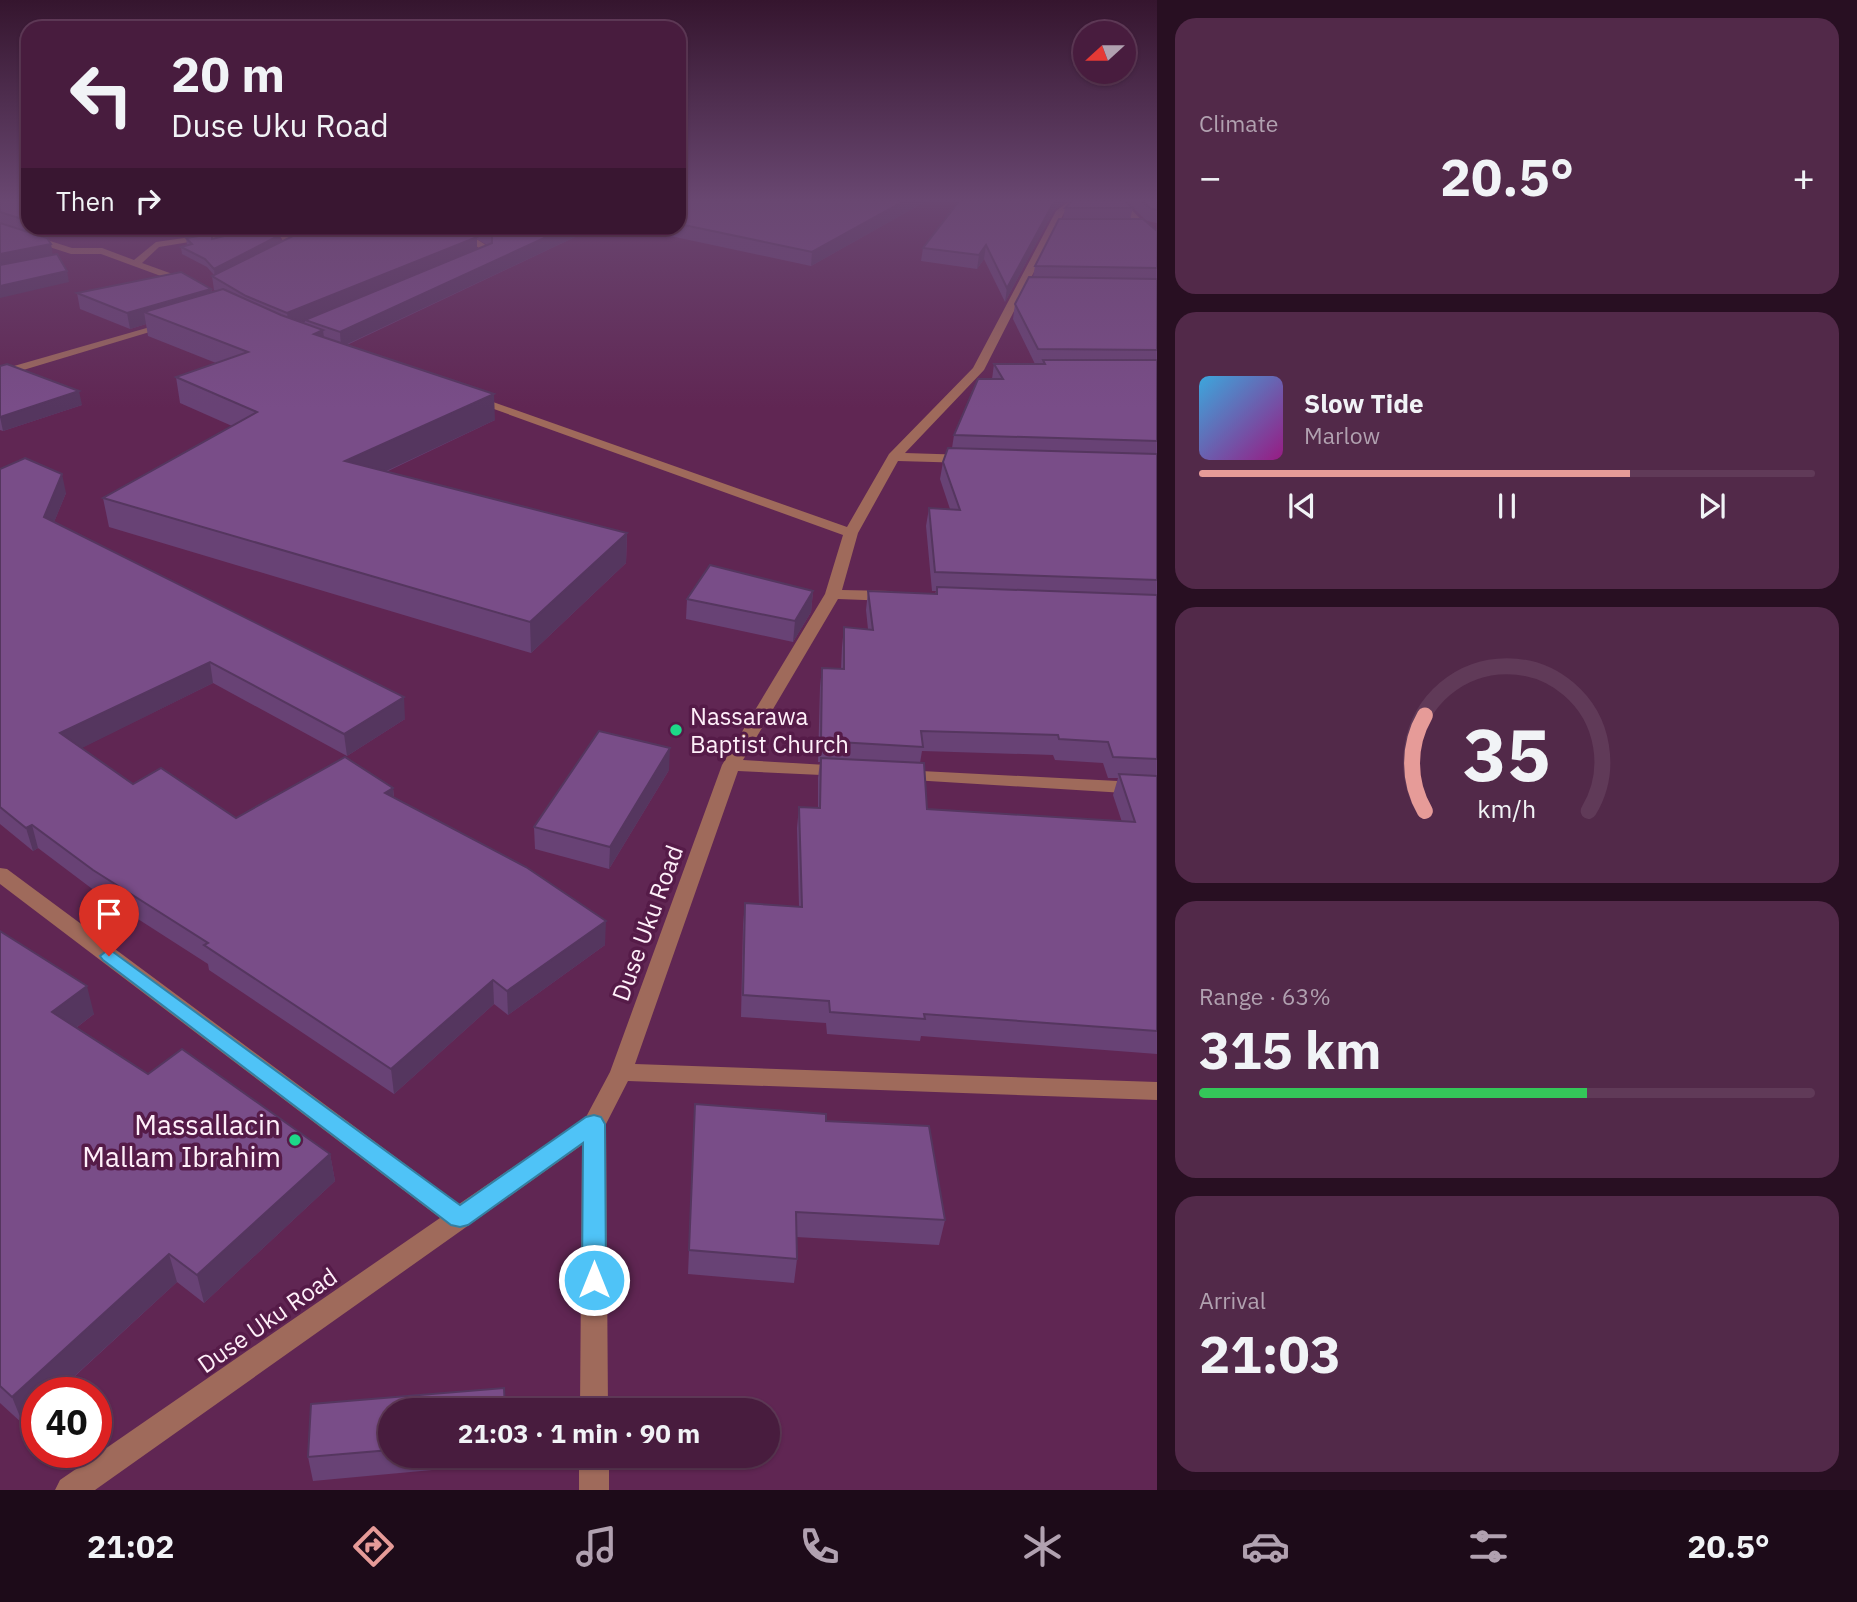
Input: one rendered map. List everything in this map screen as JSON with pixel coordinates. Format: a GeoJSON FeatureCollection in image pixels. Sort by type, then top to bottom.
{"type":"FeatureCollection","features":[{"type":"Feature","properties":{"kind":"street"},"geometry":{"type":"LineString","coordinates":[[154,270],[202,290]]}},
{"type":"Feature","properties":{"kind":"street","name":"Duse Uku Road"},"geometry":{"type":"LineString","coordinates":[[70,1490],[594,1124],[621,1072],[731,765],[833,594],[851,533],[894,457],[985,370],[1037,270]]}},
{"type":"Feature","properties":{"kind":"street"},"geometry":{"type":"LineString","coordinates":[[0,374],[181,320]]}},
{"type":"Feature","properties":{"kind":"street"},"geometry":{"type":"LineString","coordinates":[[459,395],[851,533]]}},
{"type":"Feature","properties":{"kind":"street"},"geometry":{"type":"LineString","coordinates":[[894,457],[977,460]]}},
{"type":"Feature","properties":{"kind":"street"},"geometry":{"type":"LineString","coordinates":[[833,594],[901,597]]}},
{"type":"Feature","properties":{"kind":"street"},"geometry":{"type":"LineString","coordinates":[[731,765],[855,772]]}},
{"type":"Feature","properties":{"kind":"street"},"geometry":{"type":"LineString","coordinates":[[882,774],[1157,789]]}},
{"type":"Feature","properties":{"kind":"street"},"geometry":{"type":"LineString","coordinates":[[0,874],[460,1218]]}},
{"type":"Feature","properties":{"kind":"street"},"geometry":{"type":"LineString","coordinates":[[621,1072],[1157,1091]]}},
{"type":"Feature","properties":{"kind":"street"},"geometry":{"type":"LineString","coordinates":[[594,1124],[594,1398]]}},
{"type":"Feature","properties":{"kind":"street"},"geometry":{"type":"LineString","coordinates":[[594,1468],[594,1490]]}},
{"type":"Feature","properties":{"kind":"building"},"geometry":{"type":"Polygon","coordinates":[[[0,270],[67,271],[0,286],[0,270]]]}},
{"type":"Feature","properties":{"kind":"building"},"geometry":{"type":"Polygon","coordinates":[[[225,270],[396,270],[287,313],[246,296],[212,276],[225,270]]]}},
{"type":"Feature","properties":{"kind":"building"},"geometry":{"type":"Polygon","coordinates":[[[428,270],[476,270],[340,332],[305,320],[428,270]]]}},
{"type":"Feature","properties":{"kind":"building"},"geometry":{"type":"Polygon","coordinates":[[[998,270],[1017,270],[1007,288],[998,270]]]}},
{"type":"Feature","properties":{"kind":"building"},"geometry":{"type":"Polygon","coordinates":[[[181,272],[211,289],[127,313],[77,293],[181,272]]]}},
{"type":"Feature","properties":{"kind":"building"},"geometry":{"type":"Polygon","coordinates":[[[1029,277],[1157,279],[1157,350],[1038,349],[1015,304],[1029,277]]]}},
{"type":"Feature","properties":{"kind":"building"},"geometry":{"type":"Polygon","coordinates":[[[223,289],[323,330],[314,334],[494,394],[345,461],[627,533],[530,622],[103,498],[257,412],[176,377],[248,352],[144,312],[223,289]]]}},
{"type":"Feature","properties":{"kind":"building"},"geometry":{"type":"Polygon","coordinates":[[[1043,360],[1157,360],[1157,441],[954,435],[978,379],[1003,379],[994,364],[1045,364],[1043,360]]]}},
{"type":"Feature","properties":{"kind":"building"},"geometry":{"type":"Polygon","coordinates":[[[7,364],[79,391],[0,417],[0,366],[7,364]]]}},
{"type":"Feature","properties":{"kind":"building"},"geometry":{"type":"Polygon","coordinates":[[[948,448],[1157,454],[1157,580],[935,572],[929,508],[960,510],[943,462],[948,448]]]}},
{"type":"Feature","properties":{"kind":"building"},"geometry":{"type":"Polygon","coordinates":[[[25,458],[62,474],[44,517],[404,697],[344,734],[210,662],[60,733],[133,784],[161,768],[236,818],[345,757],[393,788],[385,793],[526,867],[606,921],[507,991],[493,980],[391,1069],[204,945],[208,943],[93,870],[32,825],[26,828],[0,807],[0,469],[25,458]]]}},
{"type":"Feature","properties":{"kind":"building"},"geometry":{"type":"Polygon","coordinates":[[[710,565],[813,591],[795,621],[687,599],[710,565]]]}},
{"type":"Feature","properties":{"kind":"building"},"geometry":{"type":"Polygon","coordinates":[[[937,587],[1157,595],[1157,759],[1113,757],[1108,742],[1059,739],[1058,735],[921,731],[923,747],[821,741],[822,668],[844,669],[844,627],[873,630],[868,591],[937,594],[937,587]]]}},
{"type":"Feature","properties":{"kind":"building"},"geometry":{"type":"Polygon","coordinates":[[[599,731],[670,748],[610,847],[534,827],[599,731]]]}},
{"type":"Feature","properties":{"kind":"building"},"geometry":{"type":"Polygon","coordinates":[[[821,758],[924,763],[927,809],[1135,822],[1119,774],[1157,776],[1157,1031],[924,1014],[925,1019],[830,1012],[829,1001],[743,995],[745,903],[802,907],[799,807],[820,808],[821,758]]]}},
{"type":"Feature","properties":{"kind":"building"},"geometry":{"type":"Polygon","coordinates":[[[0,931],[87,986],[52,1012],[148,1074],[182,1049],[330,1154],[197,1275],[169,1254],[34,1377],[21,1377],[21,1389],[12,1397],[0,1386],[0,931]]]}},
{"type":"Feature","properties":{"kind":"building"},"geometry":{"type":"Polygon","coordinates":[[[695,1104],[826,1114],[826,1121],[929,1126],[945,1220],[796,1212],[797,1259],[689,1250],[695,1104]]]}},
{"type":"Feature","properties":{"kind":"building"},"geometry":{"type":"Polygon","coordinates":[[[504,1388],[504,1398],[383,1398],[504,1388]]]}},
{"type":"Feature","properties":{"kind":"building"},"geometry":{"type":"Polygon","coordinates":[[[378,1398],[378,1451],[308,1457],[311,1404],[378,1398]]]}},
{"type":"Feature","properties":{"kind":"place","name":"Nassarawa Baptist Church"},"geometry":{"type":"Point","coordinates":[676,730]}},
{"type":"Feature","properties":{"kind":"place","name":"Massallacin Mallam Ibrahim"},"geometry":{"type":"Point","coordinates":[295,1140]}},
{"type":"Feature","properties":{"kind":"route"},"geometry":{"type":"LineString","coordinates":[[109,956],[460,1218],[594,1124],[594,1280]]}}]}
